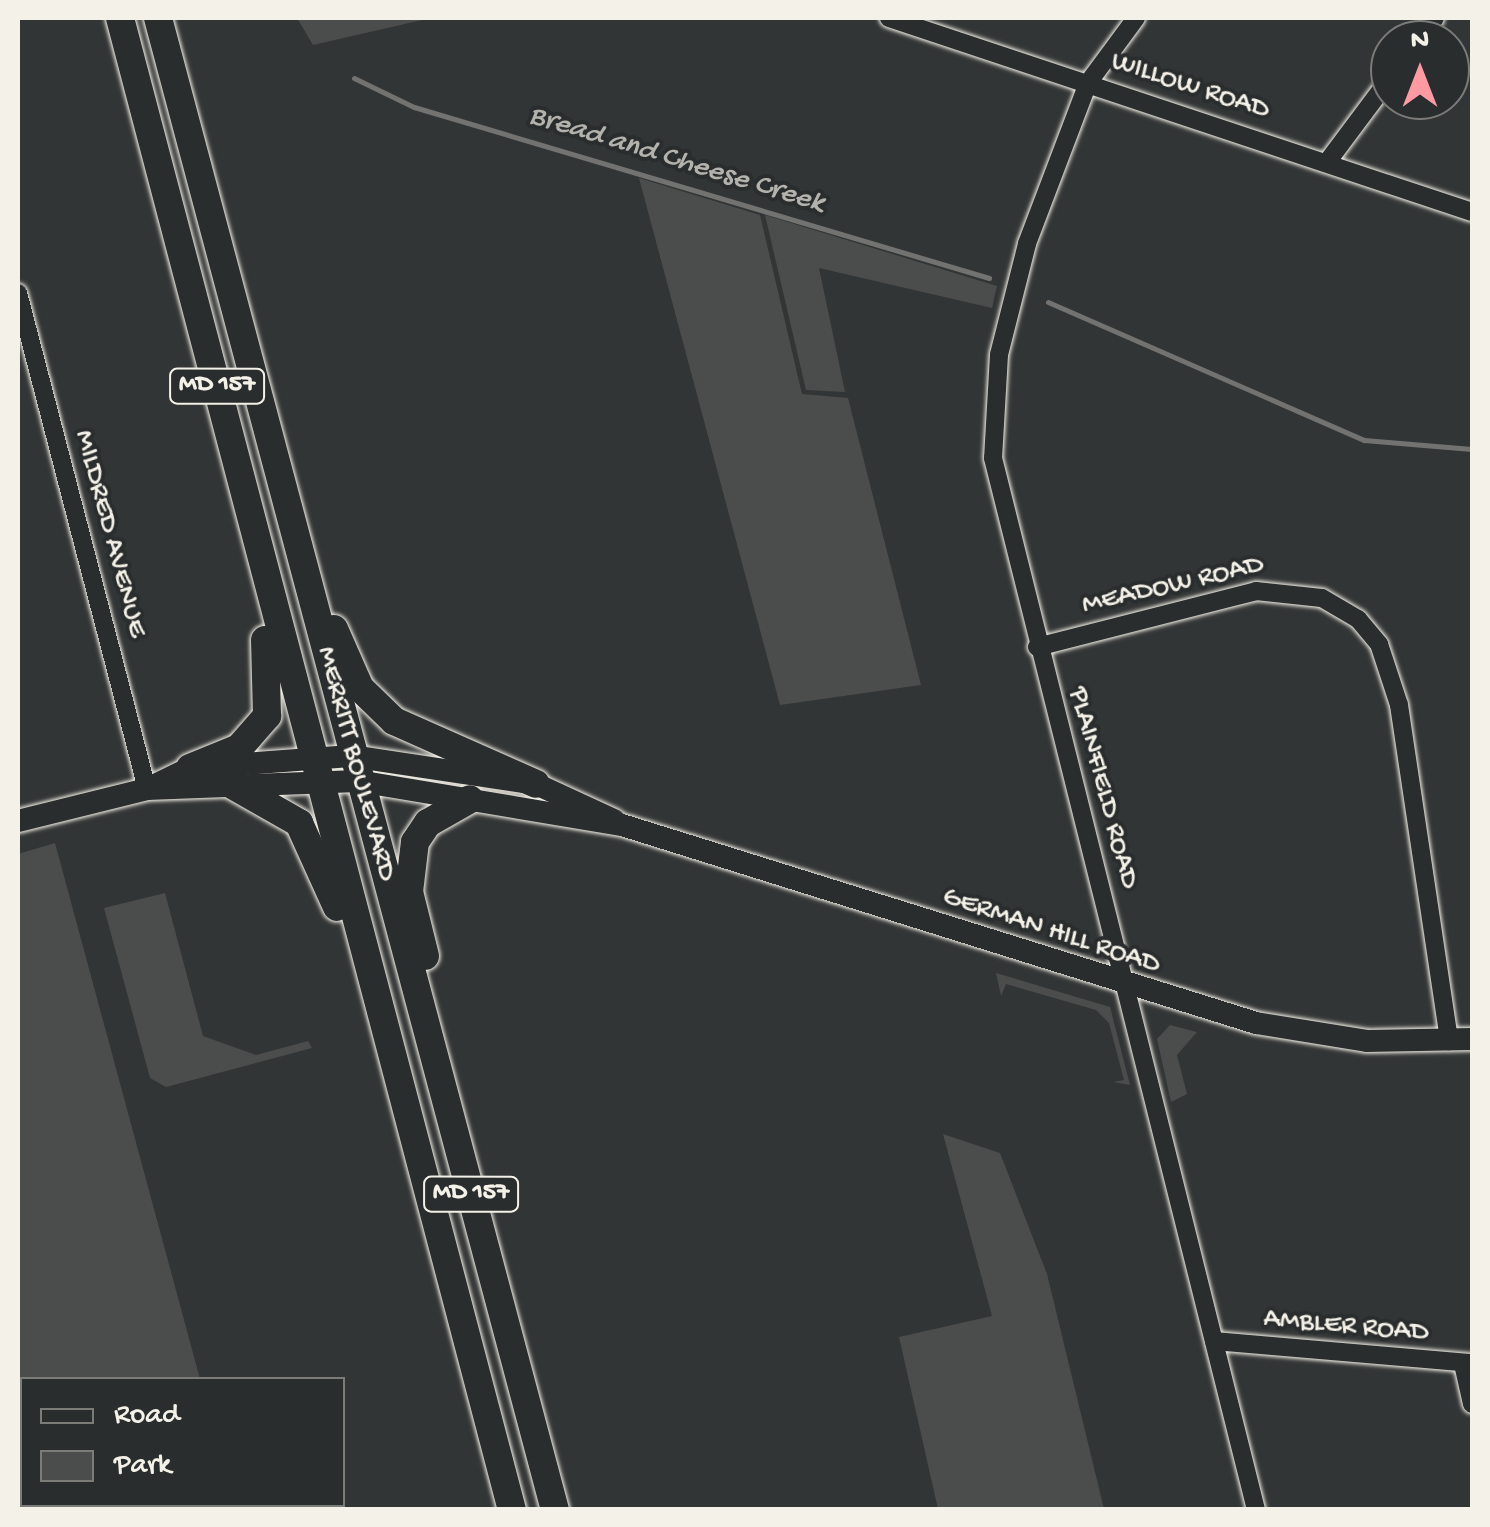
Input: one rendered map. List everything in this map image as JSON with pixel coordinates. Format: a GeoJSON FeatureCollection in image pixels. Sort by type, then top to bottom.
{"type":"FeatureCollection","features":[{"type":"Feature","properties":{"kind":"main road","name":"MERRITT BOULEVARD"},"geometry":{"type":"LineString","coordinates":[[120,18],[512,1510]]}},
{"type":"Feature","properties":{"kind":"main road","name":"MERRITT BOULEVARD"},"geometry":{"type":"LineString","coordinates":[[158,18],[354,769],[555,1510]]}},
{"type":"Feature","properties":{"kind":"main road"},"geometry":{"type":"LineString","coordinates":[[190,768],[239,748],[272,696],[238,531],[252,518]]}},
{"type":"Feature","properties":{"kind":"main road"},"geometry":{"type":"LineString","coordinates":[[314,605],[331,620],[360,688],[394,721],[536,784]]}},
{"type":"Feature","properties":{"kind":"main road"},"geometry":{"type":"LineString","coordinates":[[229,783],[300,823],[377,998]]}},
{"type":"Feature","properties":{"kind":"main road"},"geometry":{"type":"LineString","coordinates":[[440,1080],[452,1076],[409,872],[420,832],[470,799]]}},
{"type":"Feature","properties":{"kind":"street","name":"WILLOW ROAD"},"geometry":{"type":"LineString","coordinates":[[889,18],[1472,212]]}},
{"type":"Feature","properties":{"kind":"street","name":"PLAINFIELD ROAD"},"geometry":{"type":"LineString","coordinates":[[1136,18],[1088,83],[1017,278],[996,381],[993,458],[1256,1510]]}},
{"type":"Feature","properties":{"kind":"street"},"geometry":{"type":"LineString","coordinates":[[1328,161],[1370,105]]}},
{"type":"Feature","properties":{"kind":"street","name":"MILDRED AVENUE"},"geometry":{"type":"LineString","coordinates":[[18,293],[147,789]]}},
{"type":"Feature","properties":{"kind":"street","name":"MEADOW ROAD"},"geometry":{"type":"LineString","coordinates":[[1037,646],[1256,591],[1322,598],[1358,619],[1386,660],[1399,705],[1461,1040]]}},
{"type":"Feature","properties":{"kind":"street","name":"GERMAN HILL ROAD"},"geometry":{"type":"LineString","coordinates":[[147,789],[190,768],[354,769],[536,784],[622,825],[1125,989],[1311,1034],[1461,1040]]}},
{"type":"Feature","properties":{"kind":"street","name":"GERMAN HILL ROAD"},"geometry":{"type":"LineString","coordinates":[[18,821],[147,789],[229,783],[316,768]]}},
{"type":"Feature","properties":{"kind":"street","name":"GERMAN HILL ROAD"},"geometry":{"type":"LineString","coordinates":[[354,769],[470,799],[622,825]]}},
{"type":"Feature","properties":{"kind":"street","name":"AMBLER ROAD"},"geometry":{"type":"LineString","coordinates":[[1214,1341],[1468,1364]]}},
{"type":"Feature","properties":{"kind":"street"},"geometry":{"type":"LineString","coordinates":[[1468,1364],[1472,1404]]}},
{"type":"Feature","properties":{"kind":"green space"},"geometry":{"type":"Polygon","coordinates":[[[297,18],[431,18],[313,45],[297,18]]]}},
{"type":"Feature","properties":{"kind":"green space"},"geometry":{"type":"Polygon","coordinates":[[[639,178],[760,215],[802,394],[848,398],[921,685],[780,705],[639,178]]]}},
{"type":"Feature","properties":{"kind":"green space"},"geometry":{"type":"Polygon","coordinates":[[[765,215],[997,286],[992,308],[819,268],[845,392],[806,390],[765,215]]]}},
{"type":"Feature","properties":{"kind":"green space"},"geometry":{"type":"Polygon","coordinates":[[[55,843],[199,1377],[20,1377],[18,1430],[18,854],[55,843]]]}},
{"type":"Feature","properties":{"kind":"green space"},"geometry":{"type":"Polygon","coordinates":[[[165,893],[203,1036],[256,1055],[308,1041],[312,1048],[166,1087],[150,1078],[104,908],[165,893]]]}},
{"type":"Feature","properties":{"kind":"green space"},"geometry":{"type":"Polygon","coordinates":[[[996,973],[1110,1007],[1130,1085],[1113,1082],[1124,1080],[1109,1023],[1096,1010],[1006,984],[1001,996],[996,973]]]}},
{"type":"Feature","properties":{"kind":"green space"},"geometry":{"type":"Polygon","coordinates":[[[1170,1025],[1197,1032],[1177,1055],[1187,1094],[1171,1102],[1157,1039],[1170,1025]]]}},
{"type":"Feature","properties":{"kind":"green space"},"geometry":{"type":"Polygon","coordinates":[[[943,1134],[1000,1153],[1047,1274],[1104,1509],[938,1509],[899,1337],[992,1316],[943,1134]]]}},
{"type":"Feature","properties":{"kind":"waterway","name":"Bread and Cheese Creek"},"geometry":{"type":"LineString","coordinates":[[354,78],[414,107],[989,278]]}},
{"type":"Feature","properties":{"kind":"waterway","name":"Bread and Cheese Creek"},"geometry":{"type":"LineString","coordinates":[[1048,302],[1364,440],[1472,449]]}}]}
